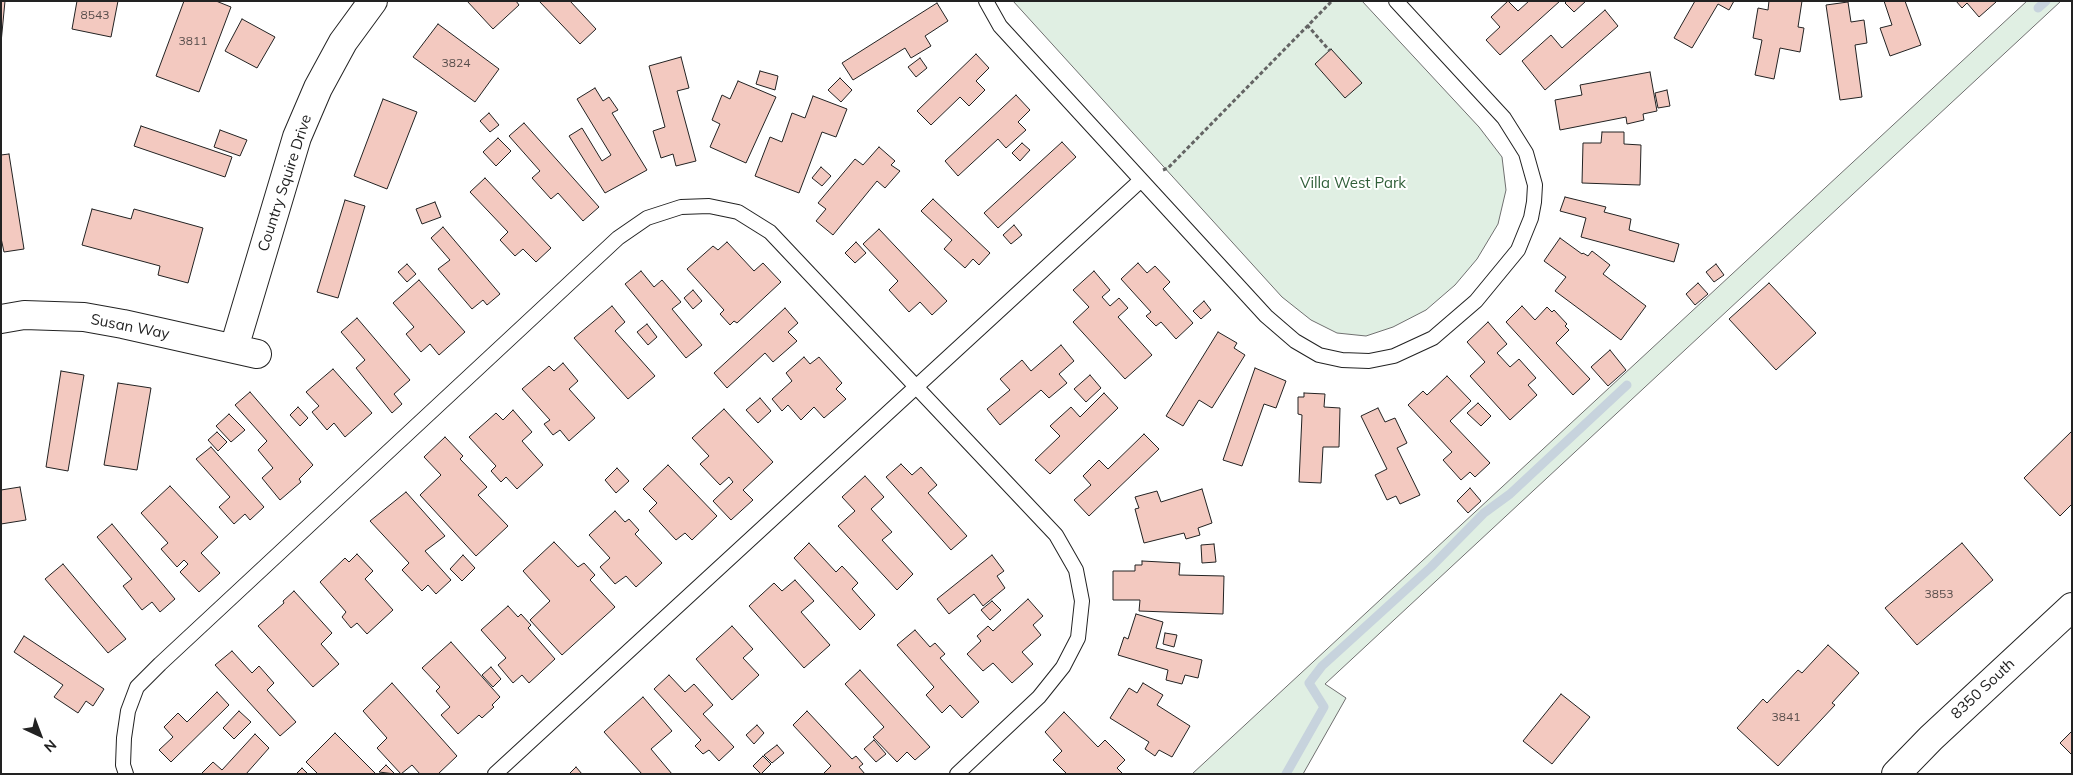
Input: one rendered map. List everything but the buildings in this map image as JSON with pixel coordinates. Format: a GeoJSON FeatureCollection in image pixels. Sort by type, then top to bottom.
{"type":"FeatureCollection","features":[{"type":"Feature","properties":{"kind":"street","name":"Country Squire Drive"},"geometry":{"type":"LineString","coordinates":[[246,351],[297,137],[318,88],[343,42],[373,1]]}},
{"type":"Feature","properties":{"kind":"street","name":"Susan Way"},"geometry":{"type":"LineString","coordinates":[[1,319],[24,316],[84,317],[246,351]]}},
{"type":"Feature","properties":{"kind":"street","name":"8350 South"},"geometry":{"type":"LineString","coordinates":[[1896,774],[1931,738],[2072,607]]}},
{"type":"Feature","properties":{"kind":"lane"},"geometry":{"type":"LineString","coordinates":[[986,1],[1000,26],[1140,181],[1266,316],[1294,341],[1319,355],[1342,360],[1369,361],[1394,356],[1433,338],[1476,301],[1518,250],[1531,218],[1534,185],[1526,153],[1504,118],[1396,1]]}},
{"type":"Feature","properties":{"kind":"lane"},"geometry":{"type":"LineString","coordinates":[[495,774],[1140,181]]}},
{"type":"Feature","properties":{"kind":"lane"},"geometry":{"type":"LineString","coordinates":[[126,774],[123,765],[124,738],[128,711],[137,687],[618,238],[647,218],[681,207],[709,206],[738,212],[770,232],[1056,535],[1076,570],[1082,601],[1078,638],[1064,667],[1039,697],[957,774]]}},
{"type":"Feature","properties":{"kind":"path"},"geometry":{"type":"LineString","coordinates":[[1140,181],[1168,168],[1332,1]]}},
{"type":"Feature","properties":{"kind":"path"},"geometry":{"type":"LineString","coordinates":[[1307,25],[1330,50]]}},
{"type":"Feature","properties":{"kind":"green space","name":"Villa West Park"},"geometry":{"type":"Polygon","coordinates":[[[1013,1],[1362,1],[1479,127],[1502,157],[1506,190],[1498,224],[1477,259],[1455,285],[1426,310],[1393,327],[1366,336],[1337,333],[1311,320],[1282,297],[1013,1]]]}},
{"type":"Feature","properties":{"kind":"green space"},"geometry":{"type":"Polygon","coordinates":[[[2027,1],[2061,1],[1325,684],[1346,698],[1303,774],[1192,774],[2027,1]]]}},
{"type":"Feature","properties":{"kind":"waterway"},"geometry":{"type":"LineString","coordinates":[[2038,8],[2046,1]]}},
{"type":"Feature","properties":{"kind":"waterway"},"geometry":{"type":"LineString","coordinates":[[1286,774],[1324,707],[1309,683],[1322,666],[1431,567],[1484,513],[1510,494],[1627,385]]}}]}
